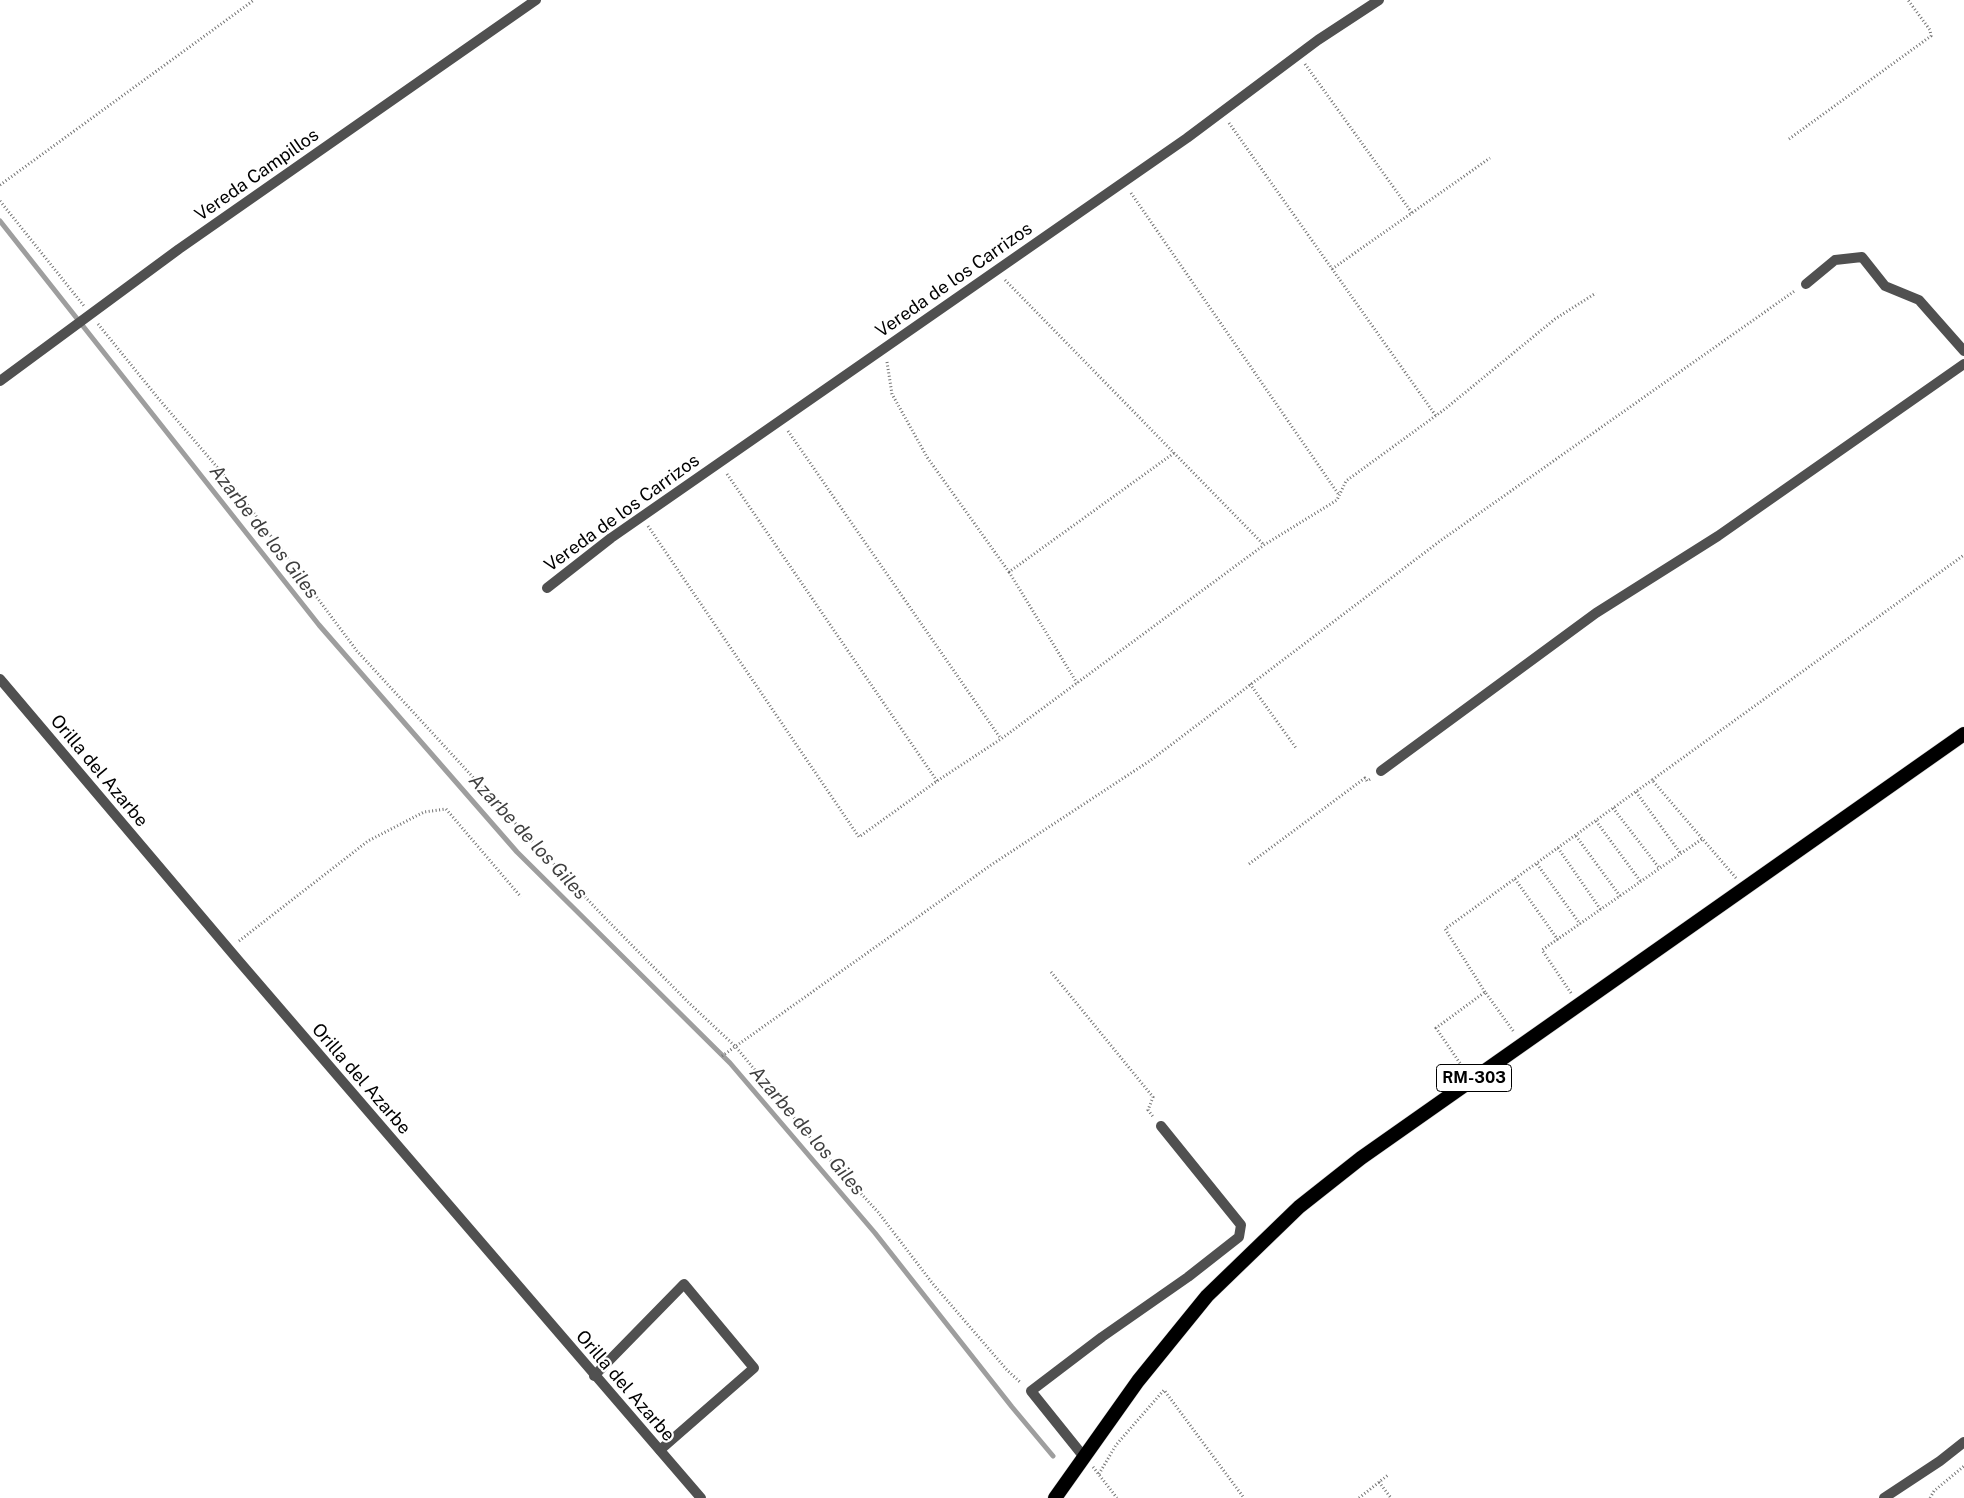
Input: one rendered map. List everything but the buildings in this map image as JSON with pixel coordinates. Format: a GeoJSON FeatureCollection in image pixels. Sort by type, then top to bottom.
{"type":"FeatureCollection","features":[{"type":"Feature","properties":{"kind":"highway","name":"RM-303"},"geometry":{"type":"LineString","coordinates":[[1055,1498],[1138,1381],[1207,1296],[1298,1207],[1353,1164],[1471,1080],[1964,734]]}},
{"type":"Feature","properties":{"kind":"street","name":"Vereda Campillos"},"geometry":{"type":"LineString","coordinates":[[0,381],[179,249],[536,0]]}},
{"type":"Feature","properties":{"kind":"street","name":"Vereda de los Carrizos"},"geometry":{"type":"LineString","coordinates":[[548,588],[642,517],[1123,182],[1298,55],[1379,0]]}},
{"type":"Feature","properties":{"kind":"street"},"geometry":{"type":"LineString","coordinates":[[1806,284],[1835,260],[1862,256],[1885,286],[1919,300],[1964,350]]}},
{"type":"Feature","properties":{"kind":"street"},"geometry":{"type":"LineString","coordinates":[[1381,771],[1596,613],[1718,536],[1964,364]]}},
{"type":"Feature","properties":{"kind":"street","name":"Orilla del Azarbe"},"geometry":{"type":"LineString","coordinates":[[0,679],[594,1376],[701,1498]]}},
{"type":"Feature","properties":{"kind":"street"},"geometry":{"type":"LineString","coordinates":[[1084,1457],[1031,1391],[1102,1337],[1188,1277],[1239,1237],[1241,1225],[1161,1126]]}},
{"type":"Feature","properties":{"kind":"street"},"geometry":{"type":"LineString","coordinates":[[594,1376],[684,1284],[754,1368],[660,1450]]}},
{"type":"Feature","properties":{"kind":"street"},"geometry":{"type":"LineString","coordinates":[[1884,1498],[1940,1462],[1964,1442]]}},
{"type":"Feature","properties":{"kind":"path"},"geometry":{"type":"LineString","coordinates":[[0,185],[254,0]]}},
{"type":"Feature","properties":{"kind":"path"},"geometry":{"type":"LineString","coordinates":[[1789,139],[1931,36],[1930,30],[1908,0]]}},
{"type":"Feature","properties":{"kind":"path"},"geometry":{"type":"LineString","coordinates":[[1298,55],[1412,212]]}},
{"type":"Feature","properties":{"kind":"path"},"geometry":{"type":"LineString","coordinates":[[1221,112],[1436,416]]}},
{"type":"Feature","properties":{"kind":"path"},"geometry":{"type":"LineString","coordinates":[[1332,269],[1490,158]]}},
{"type":"Feature","properties":{"kind":"path"},"geometry":{"type":"LineString","coordinates":[[1123,182],[1339,495]]}},
{"type":"Feature","properties":{"kind":"path"},"geometry":{"type":"LineString","coordinates":[[0,201],[158,398],[235,488],[357,651],[586,898],[688,1002],[736,1047],[818,1147],[878,1212],[933,1284],[1007,1370],[1031,1391]]}},
{"type":"Feature","properties":{"kind":"path"},"geometry":{"type":"LineString","coordinates":[[996,270],[1264,545]]}},
{"type":"Feature","properties":{"kind":"path"},"geometry":{"type":"LineString","coordinates":[[722,1056],[991,865],[1151,760],[1440,541],[1806,284]]}},
{"type":"Feature","properties":{"kind":"path"},"geometry":{"type":"LineString","coordinates":[[642,517],[860,838],[937,781],[1001,739],[1264,545],[1337,500],[1346,481],[1436,416],[1555,319],[1596,293]]}},
{"type":"Feature","properties":{"kind":"path"},"geometry":{"type":"LineString","coordinates":[[884,348],[892,394],[927,457],[1009,572],[1077,683]]}},
{"type":"Feature","properties":{"kind":"path"},"geometry":{"type":"LineString","coordinates":[[780,420],[1001,739]]}},
{"type":"Feature","properties":{"kind":"path"},"geometry":{"type":"LineString","coordinates":[[1009,572],[1174,453]]}},
{"type":"Feature","properties":{"kind":"path"},"geometry":{"type":"LineString","coordinates":[[719,463],[937,781]]}},
{"type":"Feature","properties":{"kind":"path"},"geometry":{"type":"LineString","coordinates":[[1507,1037],[1514,1033],[1445,929],[1964,555]]}},
{"type":"Feature","properties":{"kind":"path"},"geometry":{"type":"LineString","coordinates":[[1250,684],[1296,748]]}},
{"type":"Feature","properties":{"kind":"path"},"geometry":{"type":"LineString","coordinates":[[1249,864],[1365,778],[1367,781],[1381,771]]}},
{"type":"Feature","properties":{"kind":"path"},"geometry":{"type":"LineString","coordinates":[[1652,780],[1744,888]]}},
{"type":"Feature","properties":{"kind":"path"},"geometry":{"type":"LineString","coordinates":[[1636,792],[1681,854]]}},
{"type":"Feature","properties":{"kind":"path"},"geometry":{"type":"LineString","coordinates":[[1613,808],[1660,869]]}},
{"type":"Feature","properties":{"kind":"path"},"geometry":{"type":"LineString","coordinates":[[229,949],[368,841],[424,812],[446,809],[521,897]]}},
{"type":"Feature","properties":{"kind":"path"},"geometry":{"type":"LineString","coordinates":[[1596,821],[1641,882]]}},
{"type":"Feature","properties":{"kind":"path"},"geometry":{"type":"LineString","coordinates":[[1576,836],[1620,896]]}},
{"type":"Feature","properties":{"kind":"path"},"geometry":{"type":"LineString","coordinates":[[1579,1004],[1542,950],[1702,839]]}},
{"type":"Feature","properties":{"kind":"path"},"geometry":{"type":"LineString","coordinates":[[1558,848],[1601,910]]}},
{"type":"Feature","properties":{"kind":"path"},"geometry":{"type":"LineString","coordinates":[[1537,864],[1580,924]]}},
{"type":"Feature","properties":{"kind":"path"},"geometry":{"type":"LineString","coordinates":[[1515,879],[1558,940]]}},
{"type":"Feature","properties":{"kind":"path"},"geometry":{"type":"LineString","coordinates":[[1051,972],[1154,1097],[1148,1110],[1161,1126]]}},
{"type":"Feature","properties":{"kind":"path"},"geometry":{"type":"LineString","coordinates":[[1471,1080],[1436,1028],[1485,992]]}},
{"type":"Feature","properties":{"kind":"path"},"geometry":{"type":"LineString","coordinates":[[1099,1474],[1116,1446],[1164,1390],[1244,1498]]}},
{"type":"Feature","properties":{"kind":"path"},"geometry":{"type":"LineString","coordinates":[[1084,1457],[1117,1498]]}},
{"type":"Feature","properties":{"kind":"path"},"geometry":{"type":"LineString","coordinates":[[1930,1498],[1934,1491],[1964,1466]]}},
{"type":"Feature","properties":{"kind":"path"},"geometry":{"type":"LineString","coordinates":[[1358,1498],[1388,1476]]}},
{"type":"Feature","properties":{"kind":"path"},"geometry":{"type":"LineString","coordinates":[[1380,1482],[1391,1498]]}},
{"type":"Feature","properties":{"kind":"waterway","name":"Azarbe de los Giles"},"geometry":{"type":"LineString","coordinates":[[0,221],[319,625],[517,852],[730,1063],[875,1233],[1053,1456]]}}]}
